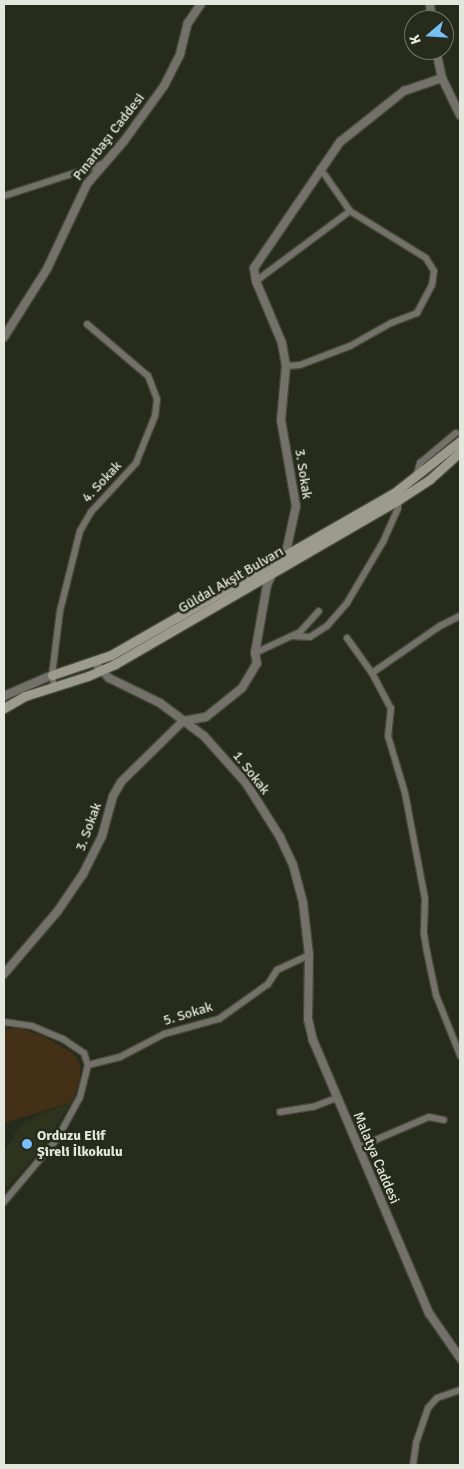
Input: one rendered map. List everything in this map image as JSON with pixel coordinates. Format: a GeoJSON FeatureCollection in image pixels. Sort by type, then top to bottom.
{"type":"FeatureCollection","features":[{"type":"Feature","properties":{"kind":"main road","name":"Güldal Akşit Bulvarı"},"geometry":{"type":"LineString","coordinates":[[52,675],[95,664],[416,479],[458,437]]}},
{"type":"Feature","properties":{"kind":"main road","name":"Güldal Akşit Bulvarı"},"geometry":{"type":"LineString","coordinates":[[4,708],[25,696],[101,672],[398,500],[430,479],[460,452]]}},
{"type":"Feature","properties":{"kind":"street","name":"Pınarbaşı Caddesi"},"geometry":{"type":"LineString","coordinates":[[4,337],[47,270],[83,191],[164,86],[180,54],[188,23],[201,4]]}},
{"type":"Feature","properties":{"kind":"street"},"geometry":{"type":"LineString","coordinates":[[438,60],[442,78],[460,115]]}},
{"type":"Feature","properties":{"kind":"street","name":"3. Sokak"},"geometry":{"type":"LineString","coordinates":[[4,974],[57,912],[83,874],[102,836],[113,796],[121,782],[183,721],[206,717],[231,699],[257,663],[255,653],[267,585],[273,572],[287,554],[296,506],[281,420],[286,366],[282,343],[256,281],[254,268],[259,257],[340,142],[400,94],[442,78]]}},
{"type":"Feature","properties":{"kind":"street"},"geometry":{"type":"LineString","coordinates":[[4,196],[105,163]]}},
{"type":"Feature","properties":{"kind":"street"},"geometry":{"type":"LineString","coordinates":[[286,366],[300,365],[350,346],[391,323],[417,313],[432,285],[434,272],[426,258],[350,212],[320,168]]}},
{"type":"Feature","properties":{"kind":"street"},"geometry":{"type":"LineString","coordinates":[[256,281],[350,212]]}},
{"type":"Feature","properties":{"kind":"street","name":"4. Sokak"},"geometry":{"type":"LineString","coordinates":[[54,687],[52,675],[65,581],[80,532],[91,512],[136,463],[156,416],[157,399],[148,376],[86,324]]}},
{"type":"Feature","properties":{"kind":"street"},"geometry":{"type":"LineString","coordinates":[[292,636],[310,637],[327,626],[347,603],[383,542],[398,508],[398,500]]}},
{"type":"Feature","properties":{"kind":"street"},"geometry":{"type":"LineString","coordinates":[[255,653],[306,628],[319,611]]}},
{"type":"Feature","properties":{"kind":"street"},"geometry":{"type":"LineString","coordinates":[[372,673],[440,626],[460,616]]}},
{"type":"Feature","properties":{"kind":"street"},"geometry":{"type":"LineString","coordinates":[[347,638],[372,673],[391,708],[388,736],[405,793],[425,900],[424,934],[427,952],[436,996],[460,1055]]}},
{"type":"Feature","properties":{"kind":"street","name":"1. Sokak"},"geometry":{"type":"LineString","coordinates":[[95,664],[101,672],[160,703],[204,736],[246,783],[280,836],[303,903],[309,955]]}},
{"type":"Feature","properties":{"kind":"street"},"geometry":{"type":"LineString","coordinates":[[5,694],[52,675]]}},
{"type":"Feature","properties":{"kind":"street","name":"5. Sokak"},"geometry":{"type":"LineString","coordinates":[[88,1065],[120,1057],[164,1034],[219,1019],[268,984],[277,970],[309,955]]}},
{"type":"Feature","properties":{"kind":"street","name":"Malatya Caddesi"},"geometry":{"type":"LineString","coordinates":[[309,955],[309,1027],[336,1098],[359,1146],[429,1313],[460,1358]]}},
{"type":"Feature","properties":{"kind":"street"},"geometry":{"type":"LineString","coordinates":[[4,1022],[32,1026],[63,1039],[84,1053],[88,1065],[80,1097],[57,1139],[4,1202]]}},
{"type":"Feature","properties":{"kind":"street"},"geometry":{"type":"LineString","coordinates":[[280,1112],[313,1107],[336,1098]]}},
{"type":"Feature","properties":{"kind":"street"},"geometry":{"type":"LineString","coordinates":[[359,1146],[429,1117],[444,1120]]}},
{"type":"Feature","properties":{"kind":"street"},"geometry":{"type":"LineString","coordinates":[[413,1465],[416,1443],[428,1408],[437,1398],[460,1390]]}},
{"type":"Feature","properties":{"kind":"shaded area"},"geometry":{"type":"Polygon","coordinates":[[[20,1028],[43,1036],[73,1053],[80,1064],[80,1079],[72,1102],[4,1123],[4,1029],[20,1028]]]}},
{"type":"Feature","properties":{"kind":"shaded area","name":"Orduzu Elif Şireli İlkokulu"},"geometry":{"type":"Polygon","coordinates":[[[72,1102],[38,1153],[4,1190],[4,1151],[15,1137],[13,1135],[27,1119],[30,1122],[37,1115],[72,1102]]]}},
{"type":"Feature","properties":{"kind":"place","name":"Orduzu Elif Şireli İlkokulu"},"geometry":{"type":"Point","coordinates":[27,1144]}}]}
